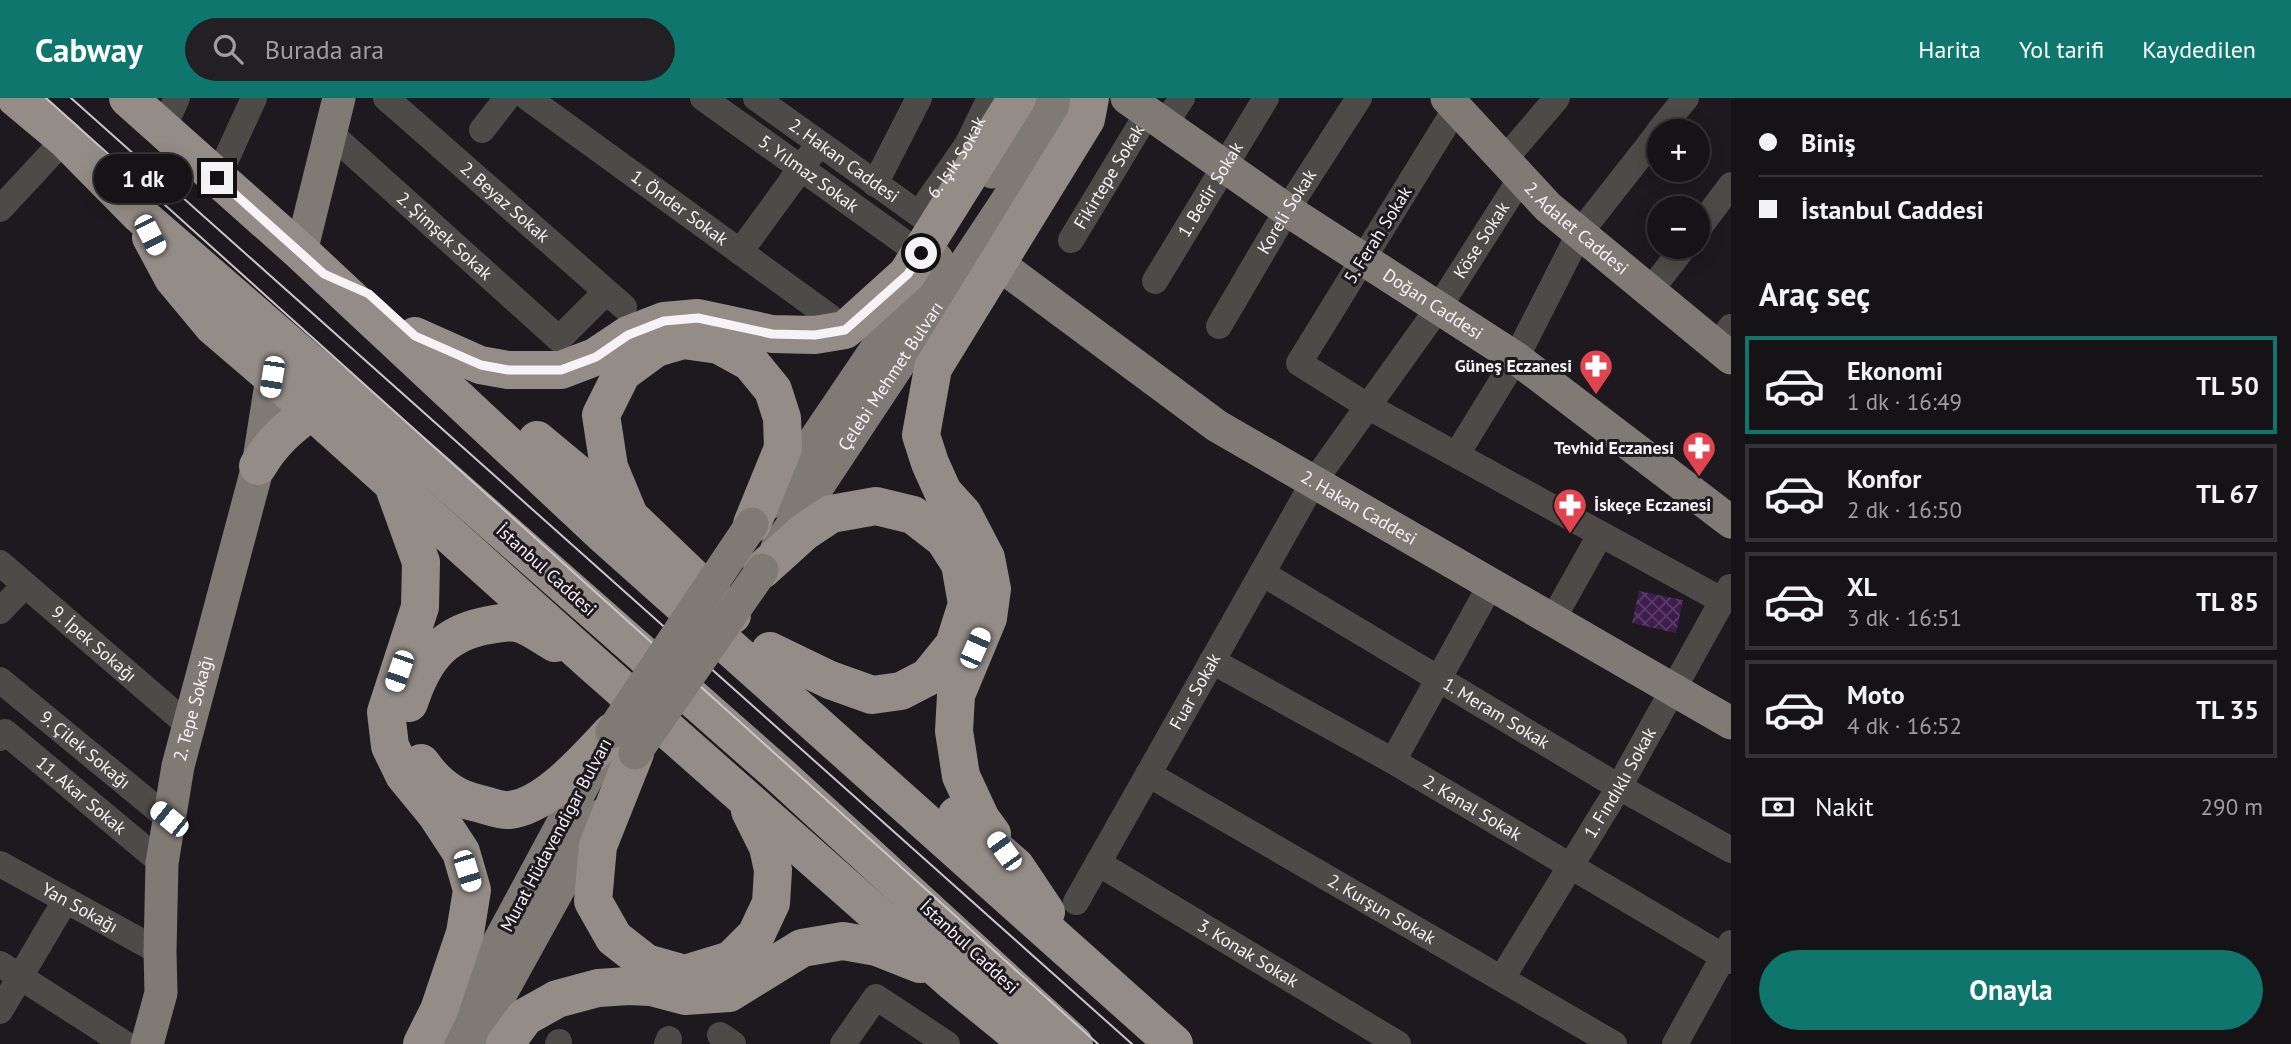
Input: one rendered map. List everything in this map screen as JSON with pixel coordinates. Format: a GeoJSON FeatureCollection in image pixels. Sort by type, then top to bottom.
{"type":"FeatureCollection","features":[{"type":"Feature","properties":{"kind":"highway","name":"İstanbul Caddesi"},"geometry":{"type":"LineString","coordinates":[[16,98],[65,139],[139,214],[780,776],[1074,1044]]}},
{"type":"Feature","properties":{"kind":"highway"},"geometry":{"type":"LineString","coordinates":[[128,98],[170,113],[217,178],[313,263],[604,535],[1174,1044]]}},
{"type":"Feature","properties":{"kind":"highway"},"geometry":{"type":"LineString","coordinates":[[415,336],[481,365],[508,370],[561,370],[596,357],[628,335],[664,321],[698,318],[772,334],[815,335],[845,330],[908,274],[1017,98]]}},
{"type":"Feature","properties":{"kind":"highway"},"geometry":{"type":"LineString","coordinates":[[1076,956],[981,819],[961,776],[954,731],[956,695],[988,618],[992,589],[986,558],[963,514],[943,492],[921,435],[933,368],[1086,119],[1090,98]]}},
{"type":"Feature","properties":{"kind":"highway"},"geometry":{"type":"LineString","coordinates":[[139,214],[173,278],[213,326],[312,411],[729,785],[953,982],[1029,1044]]}},
{"type":"Feature","properties":{"kind":"highway"},"geometry":{"type":"LineString","coordinates":[[313,263],[369,294],[631,518],[770,651],[1016,866]]}},
{"type":"Feature","properties":{"kind":"highway"},"geometry":{"type":"LineString","coordinates":[[631,518],[609,467],[601,415],[622,373],[656,348],[683,340],[719,345],[740,356],[750,362],[774,390],[782,418],[783,448],[752,524]]}},
{"type":"Feature","properties":{"kind":"highway"},"geometry":{"type":"LineString","coordinates":[[258,466],[270,445],[312,411]]}},
{"type":"Feature","properties":{"kind":"highway"},"geometry":{"type":"LineString","coordinates":[[393,485],[421,562],[420,607],[386,712],[390,746],[404,775],[436,814],[461,852],[472,890],[465,933],[439,1010],[422,1044]]}},
{"type":"Feature","properties":{"kind":"highway"},"geometry":{"type":"LineString","coordinates":[[762,570],[804,532],[831,514],[876,506],[913,515],[944,539],[960,564],[967,604],[954,645],[928,677],[901,691],[872,695],[830,681],[770,651]]}},
{"type":"Feature","properties":{"kind":"highway"},"geometry":{"type":"LineString","coordinates":[[591,663],[518,623],[467,629],[444,643],[418,675],[405,716],[410,747],[429,775],[458,799],[509,810],[540,799],[575,771],[623,742]]}},
{"type":"Feature","properties":{"kind":"highway"},"geometry":{"type":"LineString","coordinates":[[623,742],[597,846],[593,901],[614,938],[646,963],[685,974],[731,960],[755,935],[771,903],[773,870],[768,847],[755,818],[729,785]]}},
{"type":"Feature","properties":{"kind":"highway"},"geometry":{"type":"LineString","coordinates":[[505,1044],[525,1017],[557,999],[598,988],[629,986],[650,987],[685,996],[729,993],[802,948],[843,941],[877,947],[908,958],[953,982]]}},
{"type":"Feature","properties":{"kind":"main road"},"geometry":{"type":"LineString","coordinates":[[313,263],[330,133],[339,98]]}},
{"type":"Feature","properties":{"kind":"main road","name":"Çelebi Mehmet Bulvarı"},"geometry":{"type":"LineString","coordinates":[[678,633],[752,524],[799,463],[934,263],[1040,98]]}},
{"type":"Feature","properties":{"kind":"main road","name":"Çelebi Mehmet Bulvarı"},"geometry":{"type":"LineString","coordinates":[[704,653],[762,570],[1074,98]]}},
{"type":"Feature","properties":{"kind":"main road","name":"2. Adalet Caddesi"},"geometry":{"type":"LineString","coordinates":[[1452,103],[1548,207],[1578,234],[1727,345]]}},
{"type":"Feature","properties":{"kind":"main road","name":"Doğan Caddesi"},"geometry":{"type":"LineString","coordinates":[[1155,108],[1224,166],[1287,210],[1516,358],[1731,522]]}},
{"type":"Feature","properties":{"kind":"main road","name":"2. Hakan Caddesi"},"geometry":{"type":"LineString","coordinates":[[1004,268],[1217,426],[1731,723]]}},
{"type":"Feature","properties":{"kind":"main road","name":"2. Tepe Sokağı"},"geometry":{"type":"LineString","coordinates":[[146,1044],[161,993],[162,863],[178,766],[258,466],[272,377]]}},
{"type":"Feature","properties":{"kind":"main road","name":"Murat Hüdavendigar Bulvarı"},"geometry":{"type":"LineString","coordinates":[[473,1044],[678,633]]}},
{"type":"Feature","properties":{"kind":"main road","name":"Murat Hüdavendigar Bulvarı"},"geometry":{"type":"LineString","coordinates":[[444,1044],[623,742],[704,653]]}},
{"type":"Feature","properties":{"kind":"street"},"geometry":{"type":"LineString","coordinates":[[217,178],[254,98]]}},
{"type":"Feature","properties":{"kind":"street","name":"2. Beyaz Sokak"},"geometry":{"type":"LineString","coordinates":[[386,98],[615,299],[559,339]]}},
{"type":"Feature","properties":{"kind":"street"},"geometry":{"type":"LineString","coordinates":[[482,130],[507,98]]}},
{"type":"Feature","properties":{"kind":"street","name":"1. Önder Sokak"},"geometry":{"type":"LineString","coordinates":[[528,98],[830,317]]}},
{"type":"Feature","properties":{"kind":"street","name":"5. Yılmaz Sokak"},"geometry":{"type":"LineString","coordinates":[[703,98],[915,250]]}},
{"type":"Feature","properties":{"kind":"street","name":"2. Hakan Caddesi"},"geometry":{"type":"LineString","coordinates":[[756,98],[926,219]]}},
{"type":"Feature","properties":{"kind":"street"},"geometry":{"type":"LineString","coordinates":[[875,184],[919,98]]}},
{"type":"Feature","properties":{"kind":"street","name":"6. Işık Sokak"},"geometry":{"type":"LineString","coordinates":[[926,219],[990,98]]}},
{"type":"Feature","properties":{"kind":"street","name":"1. Bedir Sokak"},"geometry":{"type":"LineString","coordinates":[[1155,281],[1266,98]]}},
{"type":"Feature","properties":{"kind":"street","name":"Koreli Sokak"},"geometry":{"type":"LineString","coordinates":[[1219,326],[1287,210],[1359,98]]}},
{"type":"Feature","properties":{"kind":"street","name":"Köse Sokak"},"geometry":{"type":"LineString","coordinates":[[1313,483],[1439,307],[1513,169],[1557,98]]}},
{"type":"Feature","properties":{"kind":"street"},"geometry":{"type":"LineString","coordinates":[[1669,119],[1686,98]]}},
{"type":"Feature","properties":{"kind":"street","name":"5. Ferah Sokak"},"geometry":{"type":"LineString","coordinates":[[1369,407],[1299,363],[1363,259],[1452,103]]}},
{"type":"Feature","properties":{"kind":"street","name":"Fikirtepe Sokak"},"geometry":{"type":"LineString","coordinates":[[1071,240],[1155,108]]}},
{"type":"Feature","properties":{"kind":"street","name":"2. Şimşek Sokak"},"geometry":{"type":"LineString","coordinates":[[330,133],[559,339]]}},
{"type":"Feature","properties":{"kind":"street"},"geometry":{"type":"LineString","coordinates":[[0,209],[65,139]]}},
{"type":"Feature","properties":{"kind":"street"},"geometry":{"type":"LineString","coordinates":[[740,252],[819,143]]}},
{"type":"Feature","properties":{"kind":"street"},"geometry":{"type":"LineString","coordinates":[[1457,454],[1516,358],[1578,234],[1647,147]]}},
{"type":"Feature","properties":{"kind":"street"},"geometry":{"type":"LineString","coordinates":[[1710,213],[1731,185]]}},
{"type":"Feature","properties":{"kind":"street"},"geometry":{"type":"LineString","coordinates":[[1650,290],[1675,259]]}},
{"type":"Feature","properties":{"kind":"street"},"geometry":{"type":"LineString","coordinates":[[1369,407],[1600,535],[1727,593]]}},
{"type":"Feature","properties":{"kind":"street","name":"Fuar Sokak"},"geometry":{"type":"LineString","coordinates":[[1076,902],[1313,483]]}},
{"type":"Feature","properties":{"kind":"street"},"geometry":{"type":"LineString","coordinates":[[1553,619],[1600,535]]}},
{"type":"Feature","properties":{"kind":"street","name":"9. İpek Sokağı"},"geometry":{"type":"LineString","coordinates":[[0,563],[188,725]]}},
{"type":"Feature","properties":{"kind":"street","name":"1. Meram Sokak"},"geometry":{"type":"LineString","coordinates":[[1262,573],[1619,787],[1731,850]]}},
{"type":"Feature","properties":{"kind":"street"},"geometry":{"type":"LineString","coordinates":[[0,611],[25,585]]}},
{"type":"Feature","properties":{"kind":"street"},"geometry":{"type":"LineString","coordinates":[[1393,761],[1490,586]]}},
{"type":"Feature","properties":{"kind":"street","name":"1. Fındıklı Sokak"},"geometry":{"type":"LineString","coordinates":[[1502,978],[1619,787],[1727,593]]}},
{"type":"Feature","properties":{"kind":"street","name":"2. Kanal Sokak"},"geometry":{"type":"LineString","coordinates":[[1212,661],[1393,761],[1572,867],[1728,953]]}},
{"type":"Feature","properties":{"kind":"street","name":"9. Çilek Sokağı"},"geometry":{"type":"LineString","coordinates":[[0,680],[169,819]]}},
{"type":"Feature","properties":{"kind":"street","name":"11. Akar Sokak"},"geometry":{"type":"LineString","coordinates":[[0,738],[5,732],[162,863]]}},
{"type":"Feature","properties":{"kind":"street","name":"2. Kurşun Sokak"},"geometry":{"type":"LineString","coordinates":[[1148,774],[1614,1044]]}},
{"type":"Feature","properties":{"kind":"street","name":"3. Konak Sokak"},"geometry":{"type":"LineString","coordinates":[[1098,863],[1398,1044]]}},
{"type":"Feature","properties":{"kind":"street","name":"Yan Sokağı"},"geometry":{"type":"LineString","coordinates":[[0,864],[160,952]]}},
{"type":"Feature","properties":{"kind":"street"},"geometry":{"type":"LineString","coordinates":[[0,1011],[10,970],[65,901]]}},
{"type":"Feature","properties":{"kind":"street"},"geometry":{"type":"LineString","coordinates":[[1675,1044],[1728,953]]}},
{"type":"Feature","properties":{"kind":"street"},"geometry":{"type":"LineString","coordinates":[[10,970],[125,1044]]}},
{"type":"Feature","properties":{"kind":"street"},"geometry":{"type":"LineString","coordinates":[[843,1044],[876,997],[947,1044]]}},
{"type":"Feature","properties":{"kind":"building"},"geometry":{"type":"Polygon","coordinates":[[[1639,591],[1683,600],[1676,633],[1632,623],[1639,591]]]}},
{"type":"Feature","properties":{"kind":"tram line"},"geometry":{"type":"LineString","coordinates":[[46,98],[1098,1044]]}},
{"type":"Feature","properties":{"kind":"tram line"},"geometry":{"type":"LineString","coordinates":[[71,98],[1132,1044]]}},
{"type":"Feature","properties":{"kind":"place","name":"Güneş Eczanesi"},"geometry":{"type":"Point","coordinates":[1596,396]}},
{"type":"Feature","properties":{"kind":"place","name":"Tevhid Eczanesi"},"geometry":{"type":"Point","coordinates":[1699,478]}},
{"type":"Feature","properties":{"kind":"place","name":"İskeçe Eczanesi"},"geometry":{"type":"Point","coordinates":[1570,535]}},
{"type":"Feature","properties":{"kind":"route"},"geometry":{"type":"LineString","coordinates":[[217,178],[324,274],[369,294],[415,336],[481,365],[508,370],[561,370],[596,357],[628,335],[664,321],[698,318],[772,334],[815,335],[845,330],[908,274],[921,253]]}}]}
